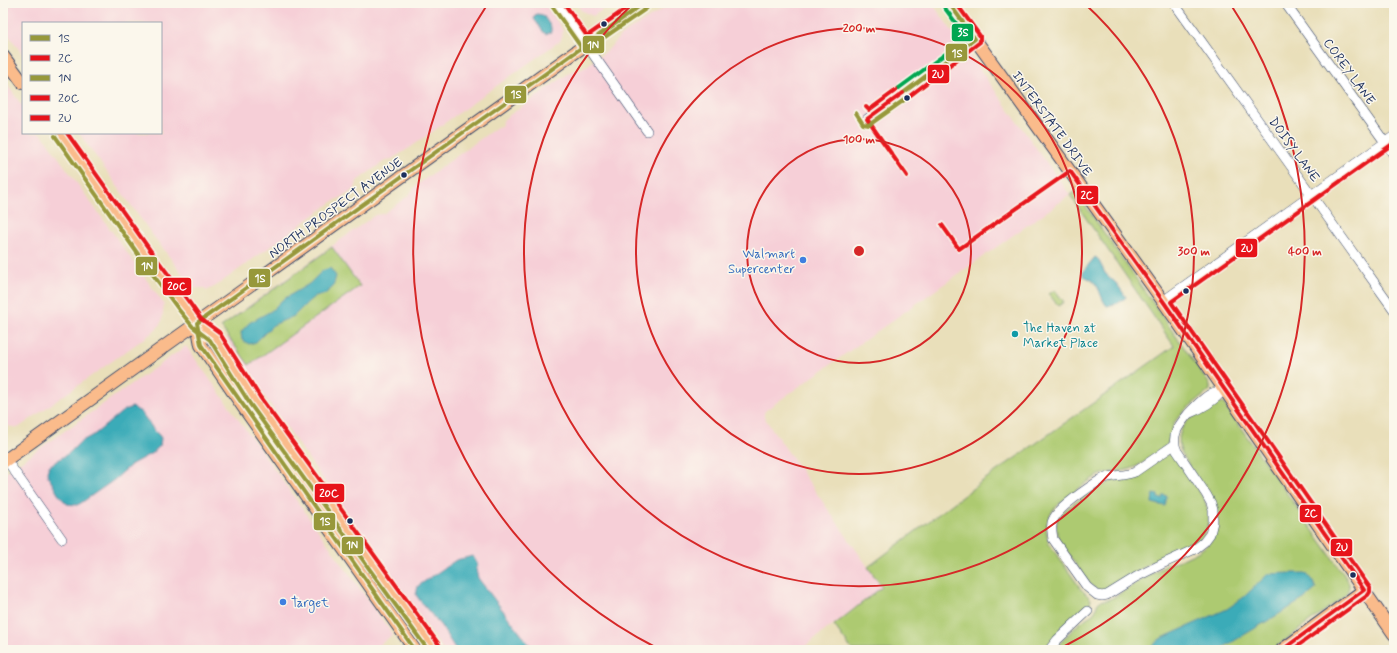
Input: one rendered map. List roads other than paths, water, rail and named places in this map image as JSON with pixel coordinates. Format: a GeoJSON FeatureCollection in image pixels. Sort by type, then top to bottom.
{"type":"FeatureCollection","features":[{"type":"Feature","properties":{"kind":"main road","name":"NORTH PROSPECT AVENUE"},"geometry":{"type":"LineString","coordinates":[[4,459],[197,323],[644,3]]}},
{"type":"Feature","properties":{"kind":"main road","name":"INTERSTATE DRIVE"},"geometry":{"type":"LineString","coordinates":[[949,3],[1163,301],[1394,634]]}},
{"type":"Feature","properties":{"kind":"main road"},"geometry":{"type":"LineString","coordinates":[[3,56],[22,82]]}},
{"type":"Feature","properties":{"kind":"main road"},"geometry":{"type":"LineString","coordinates":[[61,134],[145,254],[197,323],[214,336],[255,400],[435,650]]}},
{"type":"Feature","properties":{"kind":"main road"},"geometry":{"type":"LineString","coordinates":[[197,323],[201,346],[415,650]]}},
{"type":"Feature","properties":{"kind":"main road"},"geometry":{"type":"LineString","coordinates":[[1282,650],[1364,590]]}},
{"type":"Feature","properties":{"kind":"street"},"geometry":{"type":"LineString","coordinates":[[557,3],[647,131]]}},
{"type":"Feature","properties":{"kind":"street","name":"DOISY LANE"},"geometry":{"type":"LineString","coordinates":[[1174,3],[1394,310]]}},
{"type":"Feature","properties":{"kind":"street","name":"COREY LANE"},"geometry":{"type":"LineString","coordinates":[[1285,3],[1394,155]]}},
{"type":"Feature","properties":{"kind":"street"},"geometry":{"type":"LineString","coordinates":[[867,119],[975,39]]}},
{"type":"Feature","properties":{"kind":"street"},"geometry":{"type":"LineString","coordinates":[[1163,301],[1394,136]]}},
{"type":"Feature","properties":{"kind":"street"},"geometry":{"type":"LineString","coordinates":[[1174,444],[1129,475],[1111,476],[1100,480],[1067,504],[1054,518],[1052,524],[1053,539],[1087,587],[1097,595],[1107,595],[1136,577],[1195,550],[1210,534],[1213,522],[1211,503],[1174,444],[1177,428],[1189,414],[1200,410],[1216,399],[1224,390]]}},
{"type":"Feature","properties":{"kind":"street"},"geometry":{"type":"LineString","coordinates":[[4,459],[62,539]]}},
{"type":"Feature","properties":{"kind":"street"},"geometry":{"type":"LineString","coordinates":[[1049,650],[1088,611]]}},
{"type":"Feature","properties":{"kind":"water"},"geometry":{"type":"Polygon","coordinates":[[[537,14],[543,15],[551,27],[551,32],[545,34],[534,19],[537,14]]]}},
{"type":"Feature","properties":{"kind":"water"},"geometry":{"type":"Polygon","coordinates":[[[1095,257],[1098,259],[1105,273],[1117,284],[1126,297],[1120,302],[1107,306],[1097,285],[1083,276],[1083,271],[1095,257]]]}},
{"type":"Feature","properties":{"kind":"water"},"geometry":{"type":"Polygon","coordinates":[[[330,268],[336,276],[333,287],[325,294],[315,296],[294,316],[273,325],[256,342],[249,344],[242,340],[241,332],[249,323],[271,311],[282,300],[309,284],[322,271],[330,268]]]}},
{"type":"Feature","properties":{"kind":"water"},"geometry":{"type":"Polygon","coordinates":[[[132,407],[141,412],[159,435],[161,438],[160,446],[152,453],[132,464],[114,480],[81,503],[77,505],[67,504],[58,494],[48,476],[47,472],[49,466],[69,453],[80,442],[95,434],[123,411],[132,407]]]}},
{"type":"Feature","properties":{"kind":"water"},"geometry":{"type":"Polygon","coordinates":[[[1153,494],[1158,495],[1158,498],[1162,499],[1163,495],[1167,496],[1165,506],[1152,503],[1153,494]]]}},
{"type":"Feature","properties":{"kind":"water"},"geometry":{"type":"Polygon","coordinates":[[[473,556],[478,565],[476,569],[478,578],[532,650],[456,650],[441,626],[416,595],[418,586],[456,560],[473,556]]]}},
{"type":"Feature","properties":{"kind":"water"},"geometry":{"type":"Polygon","coordinates":[[[1306,573],[1316,589],[1304,599],[1219,650],[1148,650],[1160,639],[1227,609],[1244,597],[1268,574],[1306,573]]]}},
{"type":"Feature","properties":{"kind":"place","name":"Walmart Supercenter"},"geometry":{"type":"Point","coordinates":[803,260]}},
{"type":"Feature","properties":{"kind":"place","name":"The Haven at Market Place"},"geometry":{"type":"Point","coordinates":[1015,334]}},
{"type":"Feature","properties":{"kind":"place","name":"Target"},"geometry":{"type":"Point","coordinates":[283,602]}}]}
